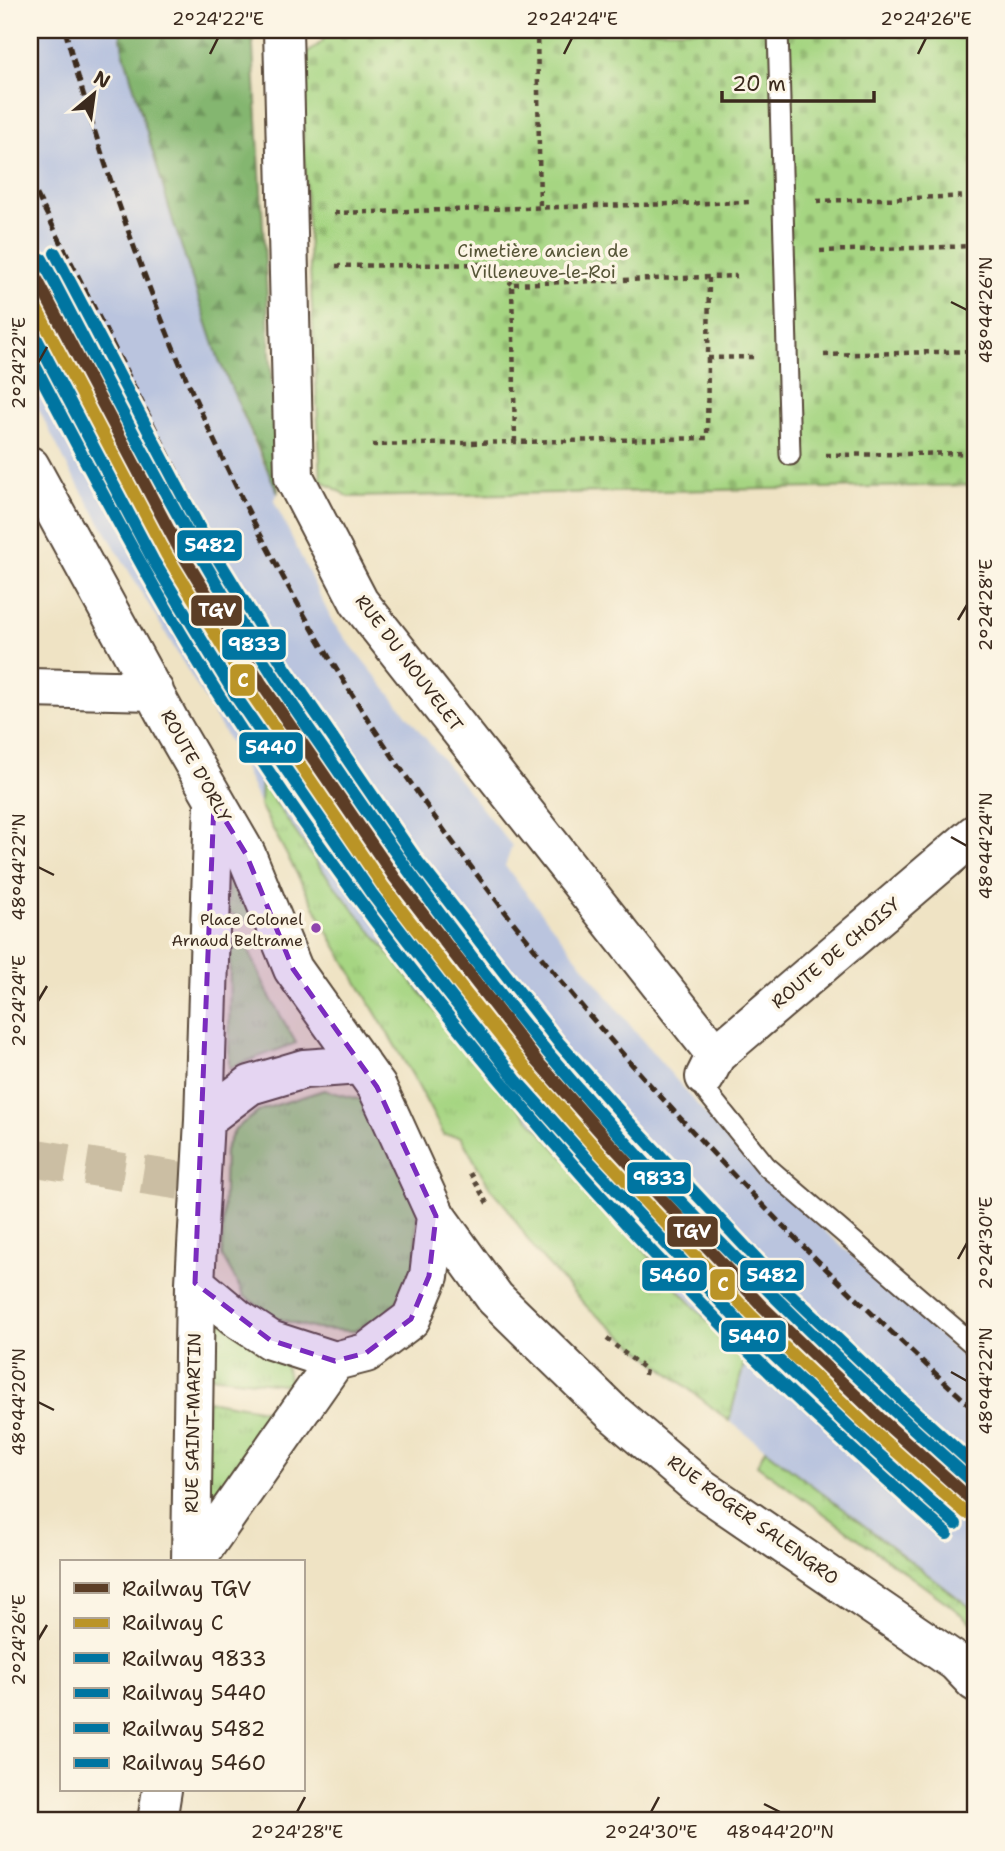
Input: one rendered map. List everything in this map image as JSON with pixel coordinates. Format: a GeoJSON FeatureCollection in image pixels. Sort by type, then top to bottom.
{"type":"FeatureCollection","features":[{"type":"Feature","properties":{"kind":"street","name":"RUE DU NOUVELET"},"geometry":{"type":"LineString","coordinates":[[283,30],[294,477],[359,601],[710,1066]]}},
{"type":"Feature","properties":{"kind":"street","name":"ROUTE D'ORLY"},"geometry":{"type":"LineString","coordinates":[[30,466],[214,802],[246,854],[293,969],[377,1087],[436,1216]]}},
{"type":"Feature","properties":{"kind":"street"},"geometry":{"type":"LineString","coordinates":[[30,688],[154,691]]}},
{"type":"Feature","properties":{"kind":"street"},"geometry":{"type":"LineString","coordinates":[[204,1120],[214,802]]}},
{"type":"Feature","properties":{"kind":"street","name":"ROUTE DE CHOISY"},"geometry":{"type":"LineString","coordinates":[[710,1066],[975,834]]}},
{"type":"Feature","properties":{"kind":"street"},"geometry":{"type":"LineString","coordinates":[[204,1120],[250,1085],[304,1069],[360,1065]]}},
{"type":"Feature","properties":{"kind":"street","name":"RUE SAINT-MARTIN"},"geometry":{"type":"LineString","coordinates":[[193,1560],[195,1283],[204,1120]]}},
{"type":"Feature","properties":{"kind":"street"},"geometry":{"type":"LineString","coordinates":[[195,1283],[238,1320],[270,1340],[335,1361],[366,1353],[411,1319],[429,1276],[436,1216]]}},
{"type":"Feature","properties":{"kind":"street","name":"RUE ROGER SALENGRO"},"geometry":{"type":"LineString","coordinates":[[436,1216],[495,1298],[612,1412],[697,1485],[956,1662],[975,1682]]}},
{"type":"Feature","properties":{"kind":"street","name":"RUE SAINT-MARTIN"},"geometry":{"type":"LineString","coordinates":[[194,1560],[335,1361]]}},
{"type":"Feature","properties":{"kind":"street"},"geometry":{"type":"LineString","coordinates":[[157,1821],[162,1792]]}},
{"type":"Feature","properties":{"kind":"lane"},"geometry":{"type":"LineString","coordinates":[[778,30],[790,455]]}},
{"type":"Feature","properties":{"kind":"lane"},"geometry":{"type":"LineString","coordinates":[[710,1066],[705,1090],[766,1166],[975,1346]]}},
{"type":"Feature","properties":{"kind":"path"},"geometry":{"type":"LineString","coordinates":[[537,30],[540,208]]}},
{"type":"Feature","properties":{"kind":"path"},"geometry":{"type":"LineString","coordinates":[[333,214],[975,197]]}},
{"type":"Feature","properties":{"kind":"path"},"geometry":{"type":"LineString","coordinates":[[785,251],[975,246]]}},
{"type":"Feature","properties":{"kind":"path"},"geometry":{"type":"LineString","coordinates":[[335,253],[335,267],[490,264],[512,285],[515,442]]}},
{"type":"Feature","properties":{"kind":"path"},"geometry":{"type":"LineString","coordinates":[[512,285],[737,275]]}},
{"type":"Feature","properties":{"kind":"path"},"geometry":{"type":"LineString","coordinates":[[372,445],[707,438],[709,277]]}},
{"type":"Feature","properties":{"kind":"path"},"geometry":{"type":"LineString","coordinates":[[708,358],[975,351]]}},
{"type":"Feature","properties":{"kind":"path"},"geometry":{"type":"LineString","coordinates":[[790,455],[975,453]]}},
{"type":"Feature","properties":{"kind":"path"},"geometry":{"type":"LineString","coordinates":[[470,1172],[490,1208]]}},
{"type":"Feature","properties":{"kind":"path"},"geometry":{"type":"LineString","coordinates":[[603,1335],[646,1370],[643,1380]]}},
{"type":"Feature","properties":{"kind":"highlighted area"},"geometry":{"type":"Polygon","coordinates":[[[214,802],[246,854],[293,969],[377,1087],[436,1216],[429,1276],[411,1319],[366,1353],[335,1361],[270,1340],[195,1283],[214,802]]]}},
{"type":"Feature","properties":{"kind":"shaded area"},"geometry":{"type":"Polygon","coordinates":[[[30,30],[120,30],[123,50],[173,221],[219,360],[278,493],[274,501],[333,623],[512,846],[505,866],[637,1034],[736,1150],[975,1368],[975,1611],[590,1310],[536,1252],[506,1206],[490,1188],[461,1137],[444,1135],[413,1076],[334,943],[260,805],[241,761],[70,471],[30,392],[30,30]]]}},
{"type":"Feature","properties":{"kind":"green space"},"geometry":{"type":"Polygon","coordinates":[[[120,30],[252,30],[278,493],[219,360],[173,221],[123,50],[120,30]]]}},
{"type":"Feature","properties":{"kind":"green space","name":"Cimetière ancien de Villeneuve-le-Roi"},"geometry":{"type":"Polygon","coordinates":[[[322,30],[975,30],[975,485],[349,497],[321,480],[299,55],[309,52],[323,41],[322,30]]]}},
{"type":"Feature","properties":{"kind":"green space"},"geometry":{"type":"Polygon","coordinates":[[[261,781],[318,865],[470,1054],[591,1187],[672,1283],[745,1360],[729,1421],[590,1310],[536,1252],[506,1206],[490,1188],[461,1137],[444,1135],[413,1076],[334,943],[260,805],[261,781]]]}},
{"type":"Feature","properties":{"kind":"green space"},"geometry":{"type":"Polygon","coordinates":[[[229,849],[255,924],[227,912],[229,849]]]}},
{"type":"Feature","properties":{"kind":"green space"},"geometry":{"type":"Polygon","coordinates":[[[230,941],[247,947],[269,995],[296,1043],[229,1068],[230,941]]]}},
{"type":"Feature","properties":{"kind":"green space"},"geometry":{"type":"Polygon","coordinates":[[[324,1090],[362,1100],[417,1202],[416,1264],[400,1299],[387,1312],[354,1331],[316,1329],[282,1320],[245,1297],[222,1256],[225,1150],[235,1129],[261,1110],[324,1090]]]}},
{"type":"Feature","properties":{"kind":"green space"},"geometry":{"type":"Polygon","coordinates":[[[215,1317],[285,1365],[291,1385],[209,1376],[208,1327],[215,1317]]]}},
{"type":"Feature","properties":{"kind":"green space"},"geometry":{"type":"Polygon","coordinates":[[[207,1400],[276,1412],[203,1523],[207,1400]]]}},
{"type":"Feature","properties":{"kind":"green space"},"geometry":{"type":"Polygon","coordinates":[[[765,1449],[975,1611],[975,1626],[757,1465],[765,1449]]]}},
{"type":"Feature","properties":{"kind":"tunnel"},"geometry":{"type":"LineString","coordinates":[[30,1157],[200,1184]]}},
{"type":"Feature","properties":{"kind":"railway"},"geometry":{"type":"LineString","coordinates":[[65,30],[123,215],[194,396],[279,570],[327,654],[379,736],[443,829],[511,919],[656,1091],[812,1254],[975,1410]]}},
{"type":"Feature","properties":{"kind":"railway"},"geometry":{"type":"LineString","coordinates":[[30,181],[307,728],[365,823],[471,977]]}},
{"type":"Feature","properties":{"kind":"rail line","name":"5482"},"geometry":{"type":"LineString","coordinates":[[55,253],[202,533],[285,668],[418,862],[559,1043],[628,1121],[781,1285],[975,1466]]}},
{"type":"Feature","properties":{"kind":"rail line","name":"9833"},"geometry":{"type":"LineString","coordinates":[[42,259],[153,470],[241,625],[343,778],[468,952],[597,1111],[700,1222],[808,1330],[975,1484]]}},
{"type":"Feature","properties":{"kind":"rail line","name":"TGV"},"geometry":{"type":"LineString","coordinates":[[30,266],[178,547],[261,683],[395,878],[537,1061],[607,1140],[761,1305],[884,1422],[975,1503]]}},
{"type":"Feature","properties":{"kind":"rail line","name":"C"},"geometry":{"type":"LineString","coordinates":[[30,296],[166,554],[249,690],[383,886],[527,1070],[597,1150],[751,1315],[874,1432],[966,1513]]}},
{"type":"Feature","properties":{"kind":"rail line","name":"5440"},"geometry":{"type":"LineString","coordinates":[[30,326],[153,560],[237,698],[372,894],[449,994],[516,1080],[741,1324],[956,1524]]}},
{"type":"Feature","properties":{"kind":"rail line","name":"5460"},"geometry":{"type":"LineString","coordinates":[[30,356],[124,532],[198,662],[281,789],[399,953],[526,1110],[592,1187],[661,1261],[784,1386],[947,1534]]}},
{"type":"Feature","properties":{"kind":"place","name":"Place Colonel Arnaud Beltrame"},"geometry":{"type":"Point","coordinates":[316,928]}}]}
